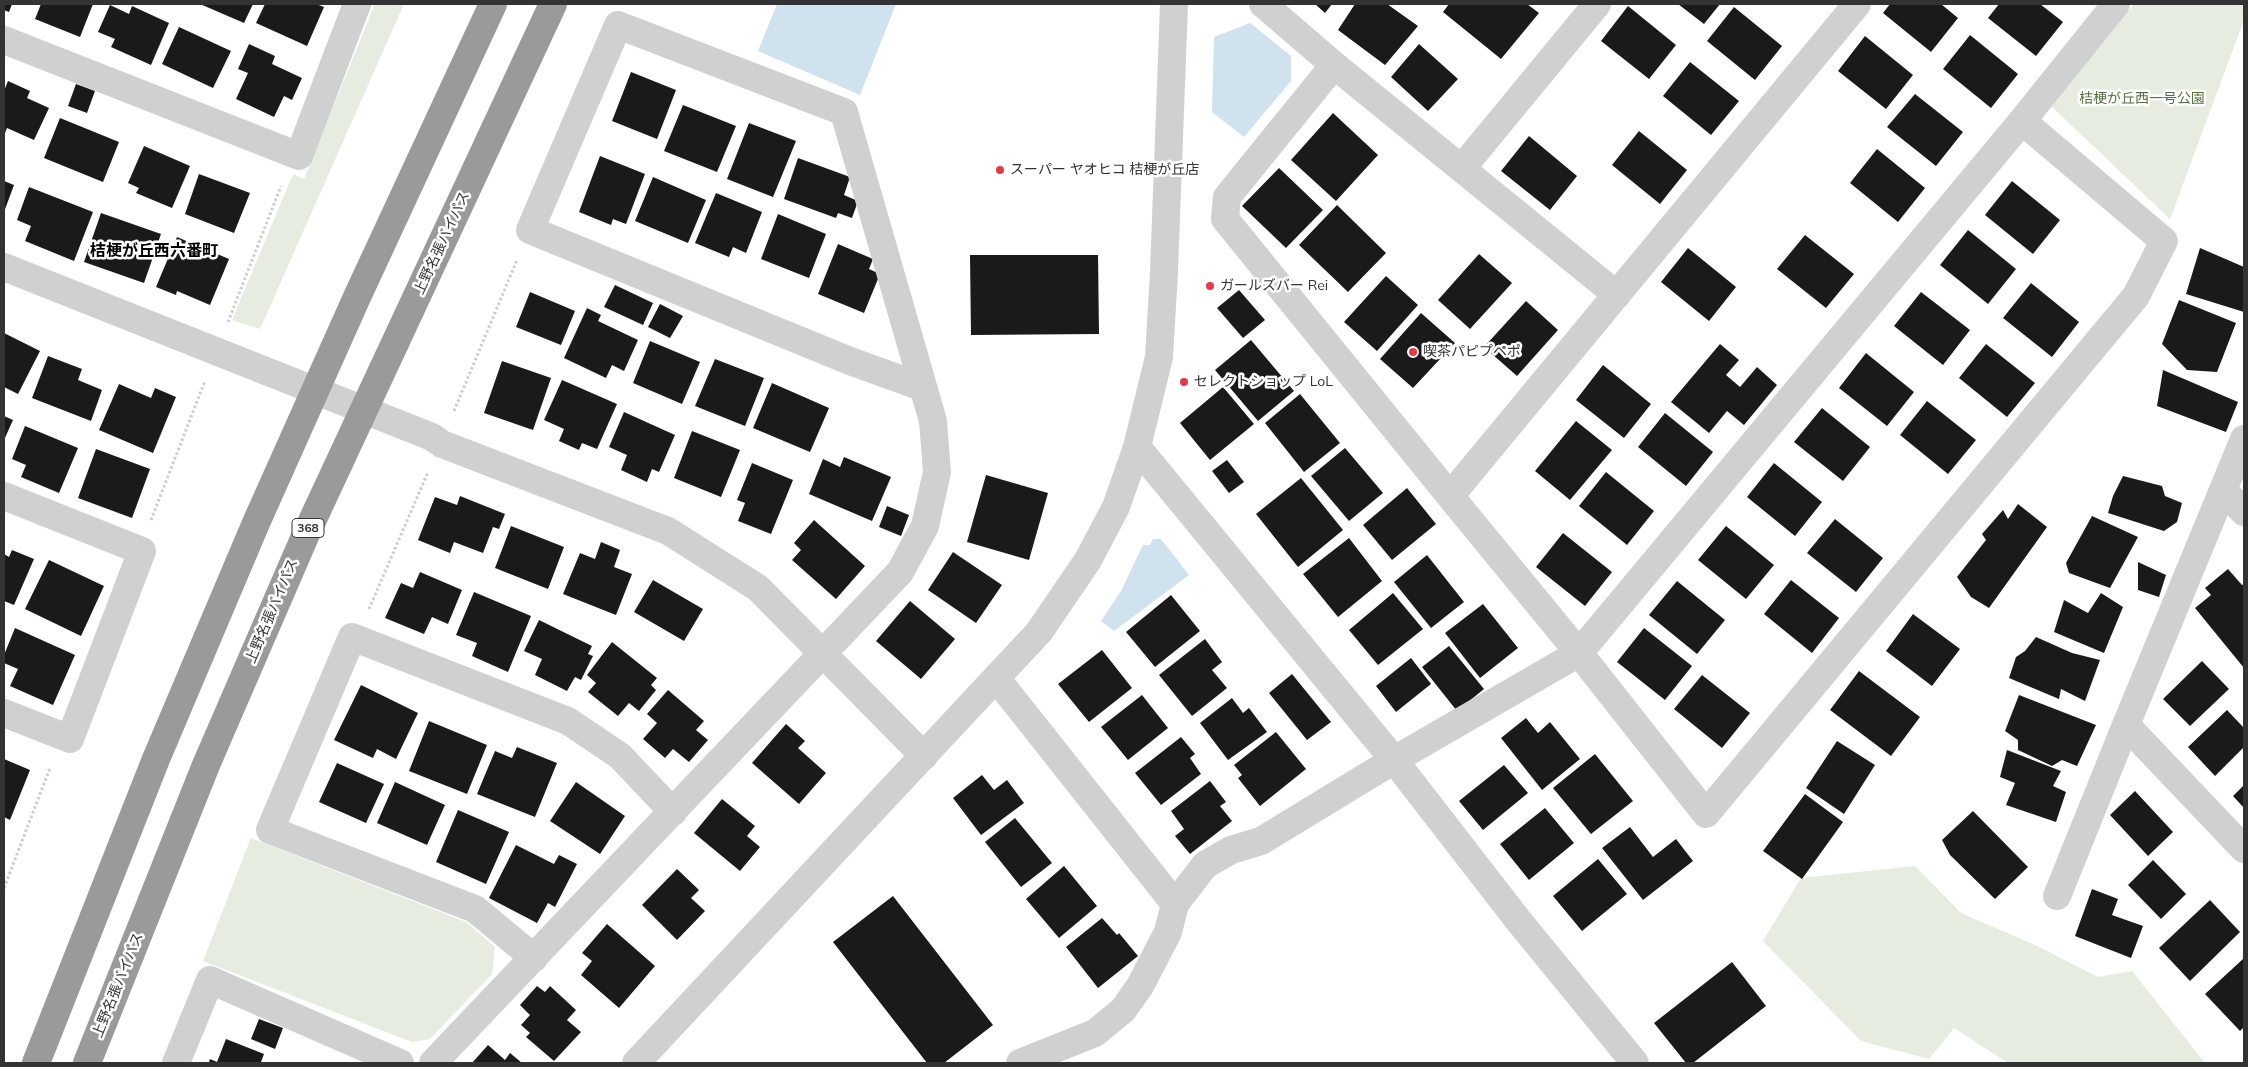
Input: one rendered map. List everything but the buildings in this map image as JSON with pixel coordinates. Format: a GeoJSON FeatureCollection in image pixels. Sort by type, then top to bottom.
{"type":"FeatureCollection","features":[{"type":"Feature","properties":{"kind":"highway"},"geometry":{"type":"LineString","coordinates":[[36,1063],[156,759],[256,523],[357,297],[493,4]]}},
{"type":"Feature","properties":{"kind":"highway","name":"上野名張バイパス"},"geometry":{"type":"LineString","coordinates":[[87,1063],[206,765],[306,534],[553,4]]}},
{"type":"Feature","properties":{"kind":"street"},"geometry":{"type":"LineString","coordinates":[[4,40],[299,156],[357,4]]}},
{"type":"Feature","properties":{"kind":"street"},"geometry":{"type":"LineString","coordinates":[[636,1063],[1039,632],[1088,560],[1116,508],[1137,447],[1159,357],[1174,4]]}},
{"type":"Feature","properties":{"kind":"street"},"geometry":{"type":"LineString","coordinates":[[1263,4],[1334,65],[1618,295]]}},
{"type":"Feature","properties":{"kind":"street"},"geometry":{"type":"LineString","coordinates":[[1450,496],[1857,4]]}},
{"type":"Feature","properties":{"kind":"street"},"geometry":{"type":"LineString","coordinates":[[1020,1063],[1095,1033],[1122,1010],[1140,986],[1168,932],[1175,904],[1205,865],[1232,850],[1261,841],[1394,760],[1579,653],[2022,121],[2116,4]]}},
{"type":"Feature","properties":{"kind":"street"},"geometry":{"type":"LineString","coordinates":[[1462,168],[1590,6]]}},
{"type":"Feature","properties":{"kind":"street"},"geometry":{"type":"LineString","coordinates":[[433,1063],[900,572],[925,526],[937,472],[933,421],[844,112],[618,25],[530,230],[850,361],[922,387]]}},
{"type":"Feature","properties":{"kind":"street"},"geometry":{"type":"LineString","coordinates":[[1334,65],[1227,197],[1225,219],[1579,653],[1706,814],[2136,296],[2164,241],[2022,121]]}},
{"type":"Feature","properties":{"kind":"street"},"geometry":{"type":"LineString","coordinates":[[4,267],[432,437],[442,444],[668,531],[758,588],[924,756]]}},
{"type":"Feature","properties":{"kind":"street"},"geometry":{"type":"LineString","coordinates":[[2057,896],[2244,439]]}},
{"type":"Feature","properties":{"kind":"street"},"geometry":{"type":"LineString","coordinates":[[1137,447],[1394,760],[1518,920],[1635,1063]]}},
{"type":"Feature","properties":{"kind":"street"},"geometry":{"type":"LineString","coordinates":[[2224,490],[2244,512]]}},
{"type":"Feature","properties":{"kind":"street"},"geometry":{"type":"LineString","coordinates":[[4,496],[142,551],[70,739],[4,712]]}},
{"type":"Feature","properties":{"kind":"street"},"geometry":{"type":"LineString","coordinates":[[534,958],[475,909],[270,830],[352,637],[568,721],[620,756],[673,812]]}},
{"type":"Feature","properties":{"kind":"street"},"geometry":{"type":"LineString","coordinates":[[996,678],[1175,904]]}},
{"type":"Feature","properties":{"kind":"street"},"geometry":{"type":"LineString","coordinates":[[2126,725],[2244,849]]}},
{"type":"Feature","properties":{"kind":"street"},"geometry":{"type":"LineString","coordinates":[[176,1063],[210,980],[400,1063]]}},
{"type":"Feature","properties":{"kind":"path"},"geometry":{"type":"LineString","coordinates":[[4,888],[62,736]]}},
{"type":"Feature","properties":{"kind":"green space"},"geometry":{"type":"Polygon","coordinates":[[[375,4],[404,4],[260,329],[232,320],[293,174],[304,179],[375,4]]]}},
{"type":"Feature","properties":{"kind":"green space","name":"桔梗が丘西一号公園"},"geometry":{"type":"Polygon","coordinates":[[[2134,4],[2244,4],[2244,20],[2170,219],[2050,105],[2134,4]]]}},
{"type":"Feature","properties":{"kind":"green space"},"geometry":{"type":"Polygon","coordinates":[[[251,838],[466,922],[495,947],[492,974],[430,1039],[412,1042],[203,961],[251,838]]]}},
{"type":"Feature","properties":{"kind":"green space"},"geometry":{"type":"Polygon","coordinates":[[[1915,866],[1961,913],[2035,945],[2098,977],[2132,971],[2205,1063],[2008,1063],[1954,1028],[1929,1059],[1861,1041],[1763,941],[1801,878],[1915,866]]]}},
{"type":"Feature","properties":{"kind":"water"},"geometry":{"type":"Polygon","coordinates":[[[777,4],[896,4],[860,95],[758,51],[777,4]]]}},
{"type":"Feature","properties":{"kind":"water"},"geometry":{"type":"Polygon","coordinates":[[[1250,23],[1291,56],[1291,81],[1244,137],[1212,112],[1214,37],[1250,23]]]}},
{"type":"Feature","properties":{"kind":"water"},"geometry":{"type":"Polygon","coordinates":[[[1153,539],[1161,539],[1189,575],[1114,631],[1101,621],[1121,591],[1143,545],[1150,545],[1153,539]]]}},
{"type":"Feature","properties":{"kind":"place","name":"スーパー ヤオヒコ 桔梗が丘店"},"geometry":{"type":"Point","coordinates":[1000,170]}},
{"type":"Feature","properties":{"kind":"place","name":"ガールズバー Rei"},"geometry":{"type":"Point","coordinates":[1210,286]}},
{"type":"Feature","properties":{"kind":"place","name":"喫茶パピプペポ"},"geometry":{"type":"Point","coordinates":[1413,352]}},
{"type":"Feature","properties":{"kind":"place","name":"セレクトショップ LoL"},"geometry":{"type":"Point","coordinates":[1184,382]}},
{"type":"Feature","properties":{"kind":"district","name":"桔梗が丘西六番町"},"geometry":{"type":"Point","coordinates":[154,251]}}]}
